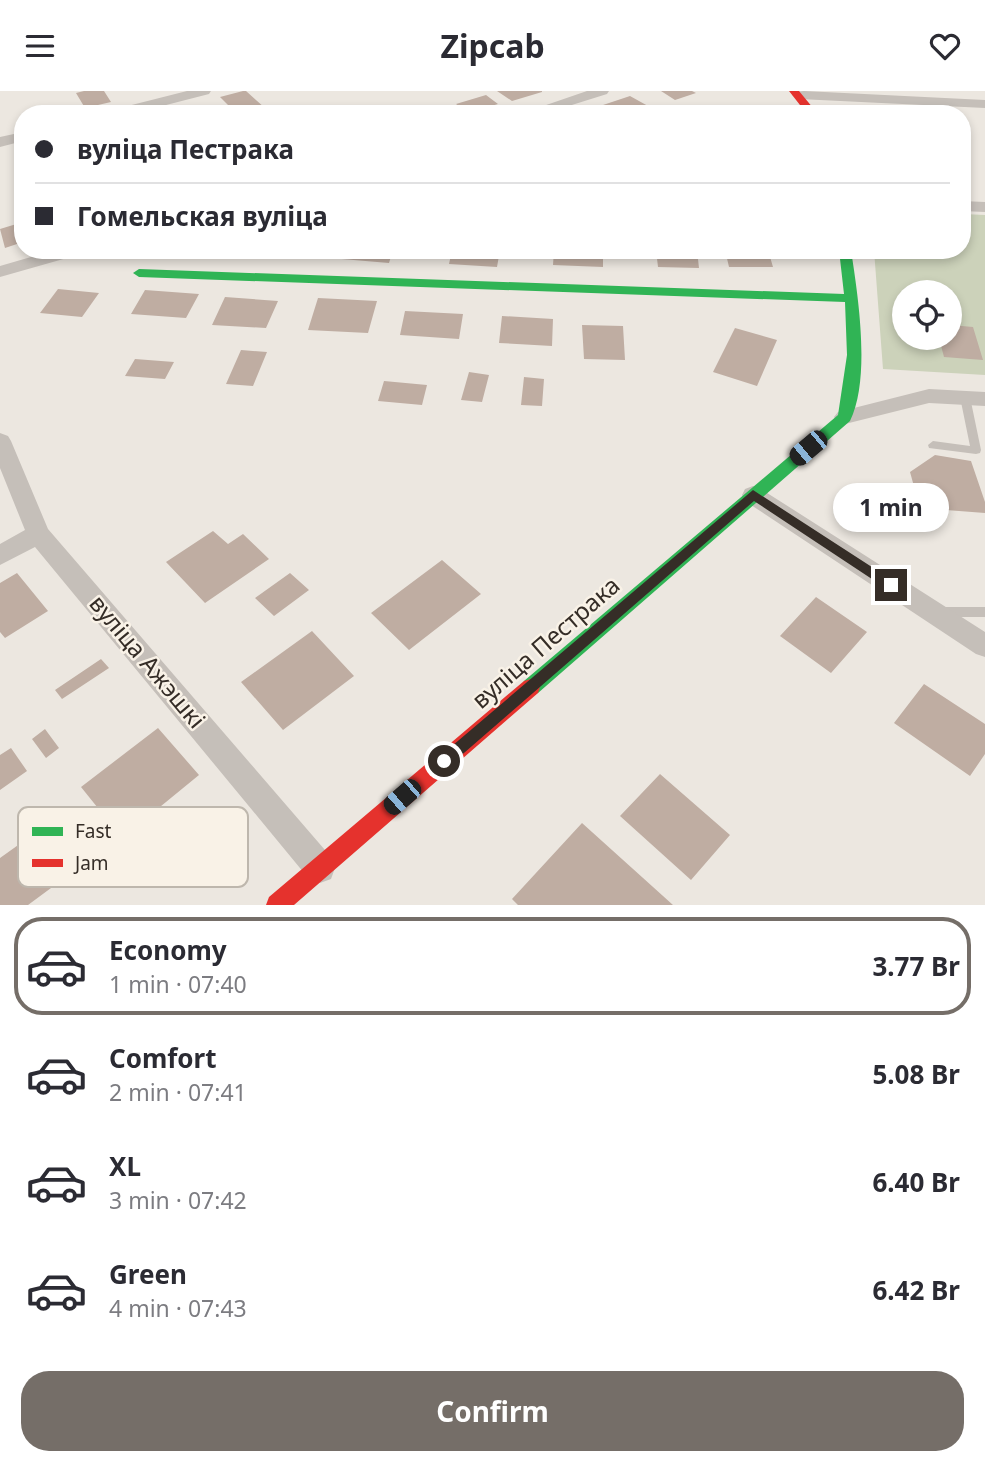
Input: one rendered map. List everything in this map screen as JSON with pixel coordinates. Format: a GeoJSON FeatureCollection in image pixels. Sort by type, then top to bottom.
{"type":"FeatureCollection","features":[{"type":"Feature","properties":{"kind":"street"},"geometry":{"type":"LineString","coordinates":[[149,105],[204,91]]}},
{"type":"Feature","properties":{"kind":"street"},"geometry":{"type":"LineString","coordinates":[[556,105],[602,91]]}},
{"type":"Feature","properties":{"kind":"street"},"geometry":{"type":"LineString","coordinates":[[796,93],[985,104]]}},
{"type":"Feature","properties":{"kind":"street"},"geometry":{"type":"LineString","coordinates":[[0,272],[44,259]]}},
{"type":"Feature","properties":{"kind":"street"},"geometry":{"type":"LineString","coordinates":[[845,417],[853,391],[856,364],[846,259]]}},
{"type":"Feature","properties":{"kind":"street"},"geometry":{"type":"LineString","coordinates":[[139,273],[852,298]]}},
{"type":"Feature","properties":{"kind":"street"},"geometry":{"type":"LineString","coordinates":[[845,417],[929,396],[975,398]]}},
{"type":"Feature","properties":{"kind":"street","name":"вуліца Пестрака"},"geometry":{"type":"LineString","coordinates":[[277,905],[845,417]]}},
{"type":"Feature","properties":{"kind":"street","name":"вуліца Ажэшкі"},"geometry":{"type":"LineString","coordinates":[[0,440],[38,534],[320,868]]}},
{"type":"Feature","properties":{"kind":"street"},"geometry":{"type":"LineString","coordinates":[[753,495],[985,646]]}},
{"type":"Feature","properties":{"kind":"street"},"geometry":{"type":"LineString","coordinates":[[0,555],[38,534]]}},
{"type":"Feature","properties":{"kind":"lane"},"geometry":{"type":"LineString","coordinates":[[933,445],[976,450],[975,398]]}},
{"type":"Feature","properties":{"kind":"lane"},"geometry":{"type":"LineString","coordinates":[[932,612],[985,611]]}},
{"type":"Feature","properties":{"kind":"green space"},"geometry":{"type":"Polygon","coordinates":[[[971,214],[985,215],[985,375],[883,369],[875,259],[971,259],[971,214]]]}},
{"type":"Feature","properties":{"kind":"building"},"geometry":{"type":"Polygon","coordinates":[[[104,91],[111,102],[83,105],[76,93],[104,91]]]}},
{"type":"Feature","properties":{"kind":"building"},"geometry":{"type":"Polygon","coordinates":[[[246,91],[262,105],[228,105],[220,97],[246,91]]]}},
{"type":"Feature","properties":{"kind":"building"},"geometry":{"type":"Polygon","coordinates":[[[497,91],[542,91],[542,92],[512,101],[497,91]]]}},
{"type":"Feature","properties":{"kind":"building"},"geometry":{"type":"Polygon","coordinates":[[[661,91],[692,91],[696,93],[675,100],[661,91]]]}},
{"type":"Feature","properties":{"kind":"building"},"geometry":{"type":"Polygon","coordinates":[[[486,95],[498,104],[457,105],[486,95]]]}},
{"type":"Feature","properties":{"kind":"building"},"geometry":{"type":"Polygon","coordinates":[[[630,96],[646,105],[603,105],[630,96]]]}},
{"type":"Feature","properties":{"kind":"building"},"geometry":{"type":"Polygon","coordinates":[[[14,225],[14,245],[5,248],[0,229],[14,225]]]}},
{"type":"Feature","properties":{"kind":"building"},"geometry":{"type":"Polygon","coordinates":[[[342,259],[390,259],[389,263],[342,259]]]}},
{"type":"Feature","properties":{"kind":"building"},"geometry":{"type":"Polygon","coordinates":[[[450,259],[498,259],[497,267],[449,264],[450,259]]]}},
{"type":"Feature","properties":{"kind":"building"},"geometry":{"type":"Polygon","coordinates":[[[553,259],[603,259],[603,267],[553,265],[553,259]]]}},
{"type":"Feature","properties":{"kind":"building"},"geometry":{"type":"Polygon","coordinates":[[[657,259],[698,259],[699,268],[658,267],[657,259]]]}},
{"type":"Feature","properties":{"kind":"building"},"geometry":{"type":"Polygon","coordinates":[[[727,259],[771,259],[773,267],[729,267],[727,259]]]}},
{"type":"Feature","properties":{"kind":"building"},"geometry":{"type":"Polygon","coordinates":[[[58,289],[99,293],[82,317],[40,313],[58,289]]]}},
{"type":"Feature","properties":{"kind":"building"},"geometry":{"type":"Polygon","coordinates":[[[145,290],[199,294],[186,318],[131,314],[145,290]]]}},
{"type":"Feature","properties":{"kind":"building"},"geometry":{"type":"Polygon","coordinates":[[[225,297],[278,301],[266,328],[212,325],[225,297]]]}},
{"type":"Feature","properties":{"kind":"building"},"geometry":{"type":"Polygon","coordinates":[[[318,298],[377,301],[368,333],[308,330],[318,298]]]}},
{"type":"Feature","properties":{"kind":"building"},"geometry":{"type":"Polygon","coordinates":[[[405,311],[463,314],[459,339],[400,335],[405,311]]]}},
{"type":"Feature","properties":{"kind":"building"},"geometry":{"type":"Polygon","coordinates":[[[502,316],[553,319],[552,346],[499,343],[502,316]]]}},
{"type":"Feature","properties":{"kind":"building"},"geometry":{"type":"Polygon","coordinates":[[[582,325],[623,326],[625,360],[584,359],[582,325]]]}},
{"type":"Feature","properties":{"kind":"building"},"geometry":{"type":"Polygon","coordinates":[[[962,326],[973,327],[983,360],[944,357],[942,350],[962,350],[962,326]]]}},
{"type":"Feature","properties":{"kind":"building"},"geometry":{"type":"Polygon","coordinates":[[[735,328],[777,340],[757,386],[713,372],[735,328]]]}},
{"type":"Feature","properties":{"kind":"building"},"geometry":{"type":"Polygon","coordinates":[[[241,350],[267,352],[253,386],[226,384],[241,350]]]}},
{"type":"Feature","properties":{"kind":"building"},"geometry":{"type":"Polygon","coordinates":[[[135,359],[174,362],[165,379],[125,376],[135,359]]]}},
{"type":"Feature","properties":{"kind":"building"},"geometry":{"type":"Polygon","coordinates":[[[469,372],[489,375],[482,402],[461,400],[469,372]]]}},
{"type":"Feature","properties":{"kind":"building"},"geometry":{"type":"Polygon","coordinates":[[[524,377],[544,379],[542,406],[521,405],[524,377]]]}},
{"type":"Feature","properties":{"kind":"building"},"geometry":{"type":"Polygon","coordinates":[[[384,381],[427,385],[422,405],[378,401],[384,381]]]}},
{"type":"Feature","properties":{"kind":"building"},"geometry":{"type":"Polygon","coordinates":[[[935,455],[971,461],[985,502],[985,513],[920,508],[910,472],[935,455]]]}},
{"type":"Feature","properties":{"kind":"building"},"geometry":{"type":"Polygon","coordinates":[[[213,531],[228,544],[243,534],[269,559],[205,603],[166,562],[213,531]]]}},
{"type":"Feature","properties":{"kind":"building"},"geometry":{"type":"Polygon","coordinates":[[[442,560],[481,594],[409,650],[371,613],[442,560]]]}},
{"type":"Feature","properties":{"kind":"building"},"geometry":{"type":"Polygon","coordinates":[[[17,573],[48,611],[5,638],[0,632],[0,583],[17,573]]]}},
{"type":"Feature","properties":{"kind":"building"},"geometry":{"type":"Polygon","coordinates":[[[290,573],[309,590],[274,616],[255,598],[290,573]]]}},
{"type":"Feature","properties":{"kind":"building"},"geometry":{"type":"Polygon","coordinates":[[[816,597],[867,632],[831,673],[780,636],[816,597]]]}},
{"type":"Feature","properties":{"kind":"building"},"geometry":{"type":"Polygon","coordinates":[[[312,631],[354,676],[283,730],[241,682],[312,631]]]}},
{"type":"Feature","properties":{"kind":"building"},"geometry":{"type":"Polygon","coordinates":[[[101,659],[109,668],[62,699],[55,690],[101,659]]]}},
{"type":"Feature","properties":{"kind":"building"},"geometry":{"type":"Polygon","coordinates":[[[924,684],[985,724],[985,754],[970,776],[894,723],[924,684]]]}},
{"type":"Feature","properties":{"kind":"building"},"geometry":{"type":"Polygon","coordinates":[[[158,728],[199,775],[160,807],[97,807],[81,787],[158,728]]]}},
{"type":"Feature","properties":{"kind":"building"},"geometry":{"type":"Polygon","coordinates":[[[45,729],[59,748],[46,758],[32,739],[45,729]]]}},
{"type":"Feature","properties":{"kind":"building"},"geometry":{"type":"Polygon","coordinates":[[[11,748],[27,771],[0,790],[0,755],[11,748]]]}},
{"type":"Feature","properties":{"kind":"building"},"geometry":{"type":"Polygon","coordinates":[[[660,774],[730,835],[691,880],[620,816],[660,774]]]}},
{"type":"Feature","properties":{"kind":"building"},"geometry":{"type":"Polygon","coordinates":[[[582,823],[673,905],[518,905],[512,899],[582,823]]]}},
{"type":"Feature","properties":{"kind":"building"},"geometry":{"type":"Polygon","coordinates":[[[18,845],[18,887],[52,887],[28,905],[0,905],[0,858],[18,845]]]}},
{"type":"Feature","properties":{"kind":"traffic: fast"},"geometry":{"type":"LineString","coordinates":[[531,687],[845,417],[854,355],[846,259]]}},
{"type":"Feature","properties":{"kind":"traffic: fast"},"geometry":{"type":"LineString","coordinates":[[139,273],[852,298]]}},
{"type":"Feature","properties":{"kind":"traffic: jam"},"geometry":{"type":"LineString","coordinates":[[794,91],[806,105]]}},
{"type":"Feature","properties":{"kind":"traffic: jam"},"geometry":{"type":"LineString","coordinates":[[277,905],[531,687]]}},
{"type":"Feature","properties":{"kind":"route"},"geometry":{"type":"LineString","coordinates":[[444,761],[753,495],[891,585]]}}]}
